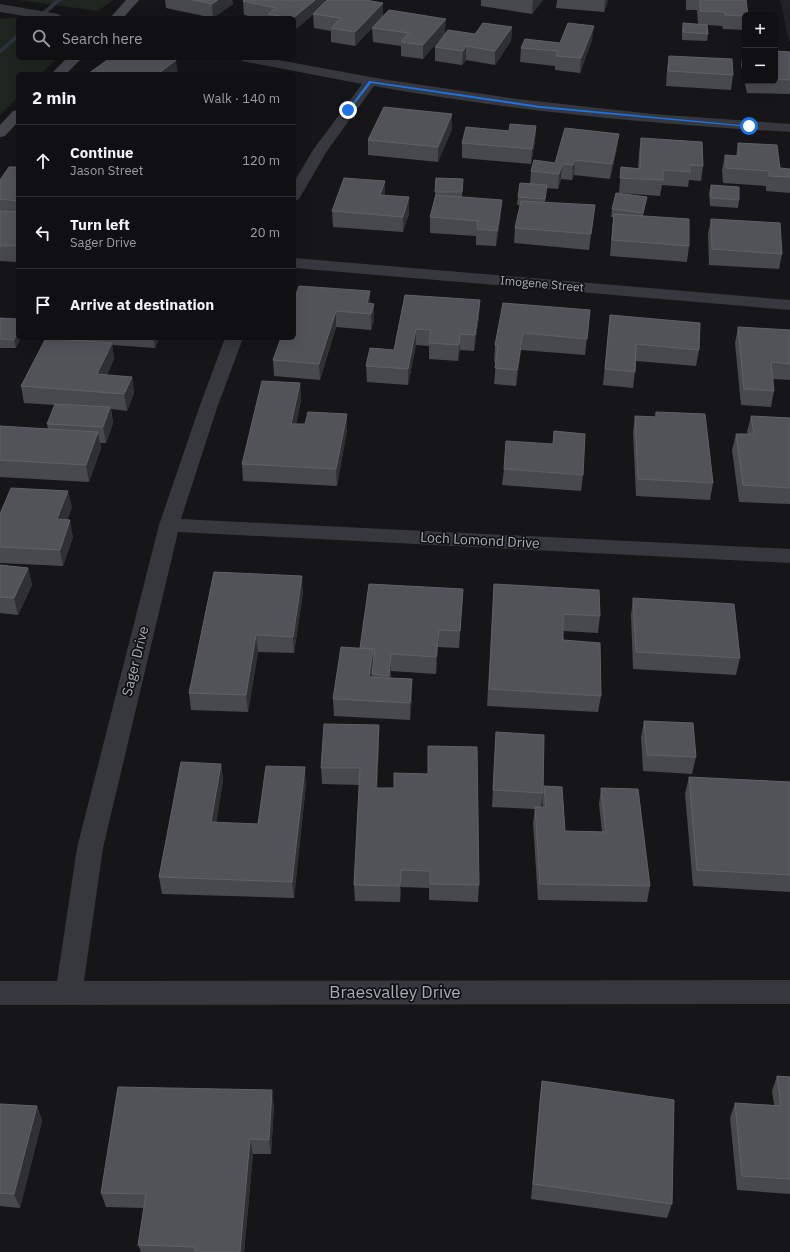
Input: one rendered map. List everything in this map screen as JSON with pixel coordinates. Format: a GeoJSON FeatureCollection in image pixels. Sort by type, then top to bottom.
{"type":"FeatureCollection","features":[{"type":"Feature","properties":{"kind":"main road"},"geometry":{"type":"LineString","coordinates":[[118,16],[133,0]]}},
{"type":"Feature","properties":{"kind":"main road"},"geometry":{"type":"LineString","coordinates":[[60,72],[73,60]]}},
{"type":"Feature","properties":{"kind":"main road"},"geometry":{"type":"LineString","coordinates":[[0,133],[16,116]]}},
{"type":"Feature","properties":{"kind":"street"},"geometry":{"type":"LineString","coordinates":[[3,9],[46,16]]}},
{"type":"Feature","properties":{"kind":"street"},"geometry":{"type":"LineString","coordinates":[[257,60],[370,82],[540,107],[790,128]]}},
{"type":"Feature","properties":{"kind":"street"},"geometry":{"type":"LineString","coordinates":[[296,192],[320,150],[370,82]]}},
{"type":"Feature","properties":{"kind":"street","name":"Imogene Street"},"geometry":{"type":"LineString","coordinates":[[296,263],[790,306]]}},
{"type":"Feature","properties":{"kind":"street","name":"Sager Drive"},"geometry":{"type":"LineString","coordinates":[[69,992],[90,848],[169,525],[208,408],[233,340]]}},
{"type":"Feature","properties":{"kind":"street","name":"Loch Lomond Drive"},"geometry":{"type":"LineString","coordinates":[[169,525],[790,556]]}},
{"type":"Feature","properties":{"kind":"street","name":"Braesvalley Drive"},"geometry":{"type":"LineString","coordinates":[[0,993],[790,992]]}},
{"type":"Feature","properties":{"kind":"shaded area"},"geometry":{"type":"Polygon","coordinates":[[[18,0],[113,0],[98,11],[18,0]]]}},
{"type":"Feature","properties":{"kind":"shaded area"},"geometry":{"type":"Polygon","coordinates":[[[780,0],[790,0],[790,41],[789,41],[780,0]]]}},
{"type":"Feature","properties":{"kind":"shaded area"},"geometry":{"type":"Polygon","coordinates":[[[16,18],[16,60],[55,60],[43,72],[16,72],[16,99],[0,115],[0,19],[16,18]]]}},
{"type":"Feature","properties":{"kind":"building"},"geometry":{"type":"Polygon","coordinates":[[[193,0],[218,0],[212,4],[193,0]]]}},
{"type":"Feature","properties":{"kind":"building"},"geometry":{"type":"Polygon","coordinates":[[[315,0],[295,16],[278,16],[268,14],[276,8],[243,1],[315,0]]]}},
{"type":"Feature","properties":{"kind":"building"},"geometry":{"type":"Polygon","coordinates":[[[327,0],[365,0],[383,3],[355,32],[331,28],[341,18],[313,14],[327,0]]]}},
{"type":"Feature","properties":{"kind":"building"},"geometry":{"type":"Polygon","coordinates":[[[700,0],[746,0],[748,12],[742,12],[742,16],[725,15],[725,12],[700,11],[700,0]]]}},
{"type":"Feature","properties":{"kind":"building"},"geometry":{"type":"Polygon","coordinates":[[[389,10],[446,19],[423,45],[401,42],[409,33],[372,28],[389,10]]]}},
{"type":"Feature","properties":{"kind":"building"},"geometry":{"type":"Polygon","coordinates":[[[483,23],[512,27],[495,51],[466,46],[463,51],[435,47],[448,30],[475,34],[483,23]]]}},
{"type":"Feature","properties":{"kind":"building"},"geometry":{"type":"Polygon","coordinates":[[[568,23],[594,26],[581,58],[556,56],[558,51],[521,48],[525,39],[560,43],[568,23]]]}},
{"type":"Feature","properties":{"kind":"building"},"geometry":{"type":"Polygon","coordinates":[[[683,23],[707,25],[708,34],[683,32],[683,23]]]}},
{"type":"Feature","properties":{"kind":"building"},"geometry":{"type":"Polygon","coordinates":[[[778,51],[790,52],[790,80],[778,79],[778,51]]]}},
{"type":"Feature","properties":{"kind":"building"},"geometry":{"type":"Polygon","coordinates":[[[669,56],[732,59],[733,75],[668,71],[669,56]]]}},
{"type":"Feature","properties":{"kind":"building"},"geometry":{"type":"Polygon","coordinates":[[[107,60],[176,60],[161,72],[91,72],[107,60]]]}},
{"type":"Feature","properties":{"kind":"building"},"geometry":{"type":"Polygon","coordinates":[[[384,107],[452,114],[438,147],[368,140],[384,107]]]}},
{"type":"Feature","properties":{"kind":"building"},"geometry":{"type":"Polygon","coordinates":[[[510,124],[536,126],[532,149],[462,143],[466,127],[509,131],[510,124]]]}},
{"type":"Feature","properties":{"kind":"building"},"geometry":{"type":"Polygon","coordinates":[[[565,128],[619,134],[612,164],[575,160],[573,165],[562,164],[559,174],[531,171],[534,160],[555,163],[565,128]]]}},
{"type":"Feature","properties":{"kind":"building"},"geometry":{"type":"Polygon","coordinates":[[[641,138],[702,142],[703,166],[690,165],[690,172],[663,170],[663,180],[620,178],[621,167],[640,169],[641,138]]]}},
{"type":"Feature","properties":{"kind":"building"},"geometry":{"type":"Polygon","coordinates":[[[738,143],[777,145],[780,168],[790,169],[790,177],[769,176],[769,171],[726,168],[725,155],[739,156],[738,143]]]}},
{"type":"Feature","properties":{"kind":"building"},"geometry":{"type":"Polygon","coordinates":[[[9,167],[16,167],[16,201],[0,199],[0,180],[9,167]]]}},
{"type":"Feature","properties":{"kind":"building"},"geometry":{"type":"Polygon","coordinates":[[[344,178],[385,181],[380,195],[409,197],[403,217],[332,211],[344,178]]]}},
{"type":"Feature","properties":{"kind":"building"},"geometry":{"type":"Polygon","coordinates":[[[436,178],[463,179],[462,192],[435,192],[436,178]]]}},
{"type":"Feature","properties":{"kind":"building"},"geometry":{"type":"Polygon","coordinates":[[[520,183],[547,185],[545,199],[518,197],[520,183]]]}},
{"type":"Feature","properties":{"kind":"building"},"geometry":{"type":"Polygon","coordinates":[[[711,185],[739,187],[739,200],[711,198],[711,185]]]}},
{"type":"Feature","properties":{"kind":"building"},"geometry":{"type":"Polygon","coordinates":[[[616,193],[647,197],[643,213],[612,209],[616,193]]]}},
{"type":"Feature","properties":{"kind":"building"},"geometry":{"type":"Polygon","coordinates":[[[436,195],[502,200],[497,231],[477,229],[478,221],[430,217],[436,195]]]}},
{"type":"Feature","properties":{"kind":"building"},"geometry":{"type":"Polygon","coordinates":[[[521,201],[595,205],[591,234],[515,228],[521,201]]]}},
{"type":"Feature","properties":{"kind":"building"},"geometry":{"type":"Polygon","coordinates":[[[0,211],[16,212],[16,246],[0,246],[0,211]]]}},
{"type":"Feature","properties":{"kind":"building"},"geometry":{"type":"Polygon","coordinates":[[[614,214],[689,219],[689,246],[612,240],[614,214]]]}},
{"type":"Feature","properties":{"kind":"building"},"geometry":{"type":"Polygon","coordinates":[[[711,219],[780,223],[782,254],[712,249],[711,219]]]}},
{"type":"Feature","properties":{"kind":"building"},"geometry":{"type":"Polygon","coordinates":[[[299,286],[370,291],[367,303],[374,304],[371,314],[336,311],[319,364],[273,360],[280,340],[296,340],[296,294],[299,286]]]}},
{"type":"Feature","properties":{"kind":"building"},"geometry":{"type":"Polygon","coordinates":[[[405,295],[480,300],[475,335],[460,334],[459,345],[429,343],[431,330],[416,329],[408,369],[366,366],[370,348],[394,350],[405,295]]]}},
{"type":"Feature","properties":{"kind":"building"},"geometry":{"type":"Polygon","coordinates":[[[503,303],[590,310],[587,339],[523,333],[517,370],[495,368],[498,346],[495,345],[503,303]]]}},
{"type":"Feature","properties":{"kind":"building"},"geometry":{"type":"Polygon","coordinates":[[[610,315],[700,323],[699,350],[636,344],[635,372],[605,369],[610,315]]]}},
{"type":"Feature","properties":{"kind":"building"},"geometry":{"type":"Polygon","coordinates":[[[0,318],[16,319],[16,336],[14,340],[0,339],[0,318]]]}},
{"type":"Feature","properties":{"kind":"building"},"geometry":{"type":"Polygon","coordinates":[[[738,327],[790,330],[790,364],[771,362],[774,391],[744,389],[738,327]]]}},
{"type":"Feature","properties":{"kind":"building"},"geometry":{"type":"Polygon","coordinates":[[[45,340],[72,340],[112,343],[97,374],[132,377],[124,394],[21,386],[45,340]]]}},
{"type":"Feature","properties":{"kind":"building"},"geometry":{"type":"Polygon","coordinates":[[[262,381],[300,383],[291,424],[305,424],[308,412],[347,414],[336,469],[242,464],[262,381]]]}},
{"type":"Feature","properties":{"kind":"building"},"geometry":{"type":"Polygon","coordinates":[[[55,404],[110,407],[103,427],[47,424],[55,404]]]}},
{"type":"Feature","properties":{"kind":"building"},"geometry":{"type":"Polygon","coordinates":[[[656,412],[705,414],[713,483],[638,479],[635,416],[656,417],[656,412]]]}},
{"type":"Feature","properties":{"kind":"building"},"geometry":{"type":"Polygon","coordinates":[[[751,416],[790,418],[790,488],[743,485],[736,434],[754,434],[751,416]]]}},
{"type":"Feature","properties":{"kind":"building"},"geometry":{"type":"Polygon","coordinates":[[[0,426],[98,432],[86,465],[0,460],[0,426]]]}},
{"type":"Feature","properties":{"kind":"building"},"geometry":{"type":"Polygon","coordinates":[[[554,431],[585,434],[583,475],[504,469],[506,441],[553,444],[554,431]]]}},
{"type":"Feature","properties":{"kind":"building"},"geometry":{"type":"Polygon","coordinates":[[[11,488],[68,491],[57,519],[70,520],[60,550],[0,547],[0,514],[11,488]]]}},
{"type":"Feature","properties":{"kind":"building"},"geometry":{"type":"Polygon","coordinates":[[[0,565],[28,568],[14,598],[0,597],[0,565]]]}},
{"type":"Feature","properties":{"kind":"building"},"geometry":{"type":"Polygon","coordinates":[[[214,572],[302,576],[293,637],[256,635],[246,695],[189,693],[214,572]]]}},
{"type":"Feature","properties":{"kind":"building"},"geometry":{"type":"Polygon","coordinates":[[[369,584],[463,589],[460,631],[439,630],[436,657],[391,654],[389,676],[372,674],[375,649],[360,648],[369,584]]]}},
{"type":"Feature","properties":{"kind":"building"},"geometry":{"type":"Polygon","coordinates":[[[494,584],[599,590],[600,616],[563,614],[563,640],[600,643],[601,696],[489,689],[494,584]]]}},
{"type":"Feature","properties":{"kind":"building"},"geometry":{"type":"Polygon","coordinates":[[[633,598],[734,604],[740,658],[636,652],[633,598]]]}},
{"type":"Feature","properties":{"kind":"building"},"geometry":{"type":"Polygon","coordinates":[[[341,647],[373,649],[369,677],[412,679],[410,703],[333,699],[341,647]]]}},
{"type":"Feature","properties":{"kind":"building"},"geometry":{"type":"Polygon","coordinates":[[[644,721],[693,723],[696,757],[647,755],[644,721]]]}},
{"type":"Feature","properties":{"kind":"building"},"geometry":{"type":"Polygon","coordinates":[[[324,724],[379,725],[376,788],[394,788],[394,773],[428,774],[428,746],[477,747],[479,885],[430,884],[430,871],[401,870],[400,886],[354,885],[360,768],[321,768],[324,724]]]}},
{"type":"Feature","properties":{"kind":"building"},"geometry":{"type":"Polygon","coordinates":[[[496,732],[544,735],[543,793],[493,790],[496,732]]]}},
{"type":"Feature","properties":{"kind":"building"},"geometry":{"type":"Polygon","coordinates":[[[181,762],[221,764],[211,822],[258,824],[266,766],[305,767],[292,882],[159,877],[181,762]]]}},
{"type":"Feature","properties":{"kind":"building"},"geometry":{"type":"Polygon","coordinates":[[[689,777],[790,782],[790,875],[697,870],[689,777]]]}},
{"type":"Feature","properties":{"kind":"building"},"geometry":{"type":"Polygon","coordinates":[[[544,786],[562,787],[565,831],[606,832],[601,788],[638,789],[650,886],[540,884],[535,807],[546,807],[544,786]]]}},
{"type":"Feature","properties":{"kind":"building"},"geometry":{"type":"Polygon","coordinates":[[[777,1076],[790,1077],[790,1179],[742,1176],[735,1103],[781,1106],[777,1076]]]}},
{"type":"Feature","properties":{"kind":"building"},"geometry":{"type":"Polygon","coordinates":[[[542,1081],[674,1100],[672,1204],[533,1184],[542,1081]]]}},
{"type":"Feature","properties":{"kind":"building"},"geometry":{"type":"Polygon","coordinates":[[[118,1087],[272,1090],[269,1140],[250,1139],[240,1252],[195,1252],[195,1247],[138,1245],[146,1194],[101,1193],[118,1087]]]}},
{"type":"Feature","properties":{"kind":"building"},"geometry":{"type":"Polygon","coordinates":[[[0,1104],[37,1106],[14,1194],[0,1193],[0,1104]]]}},
{"type":"Feature","properties":{"kind":"waterway"},"geometry":{"type":"LineString","coordinates":[[40,16],[59,0]]}},
{"type":"Feature","properties":{"kind":"waterway"},"geometry":{"type":"LineString","coordinates":[[0,52],[16,37]]}},
{"type":"Feature","properties":{"kind":"route"},"geometry":{"type":"LineString","coordinates":[[348,110],[370,82],[462,97],[540,107],[749,126]]}}]}
